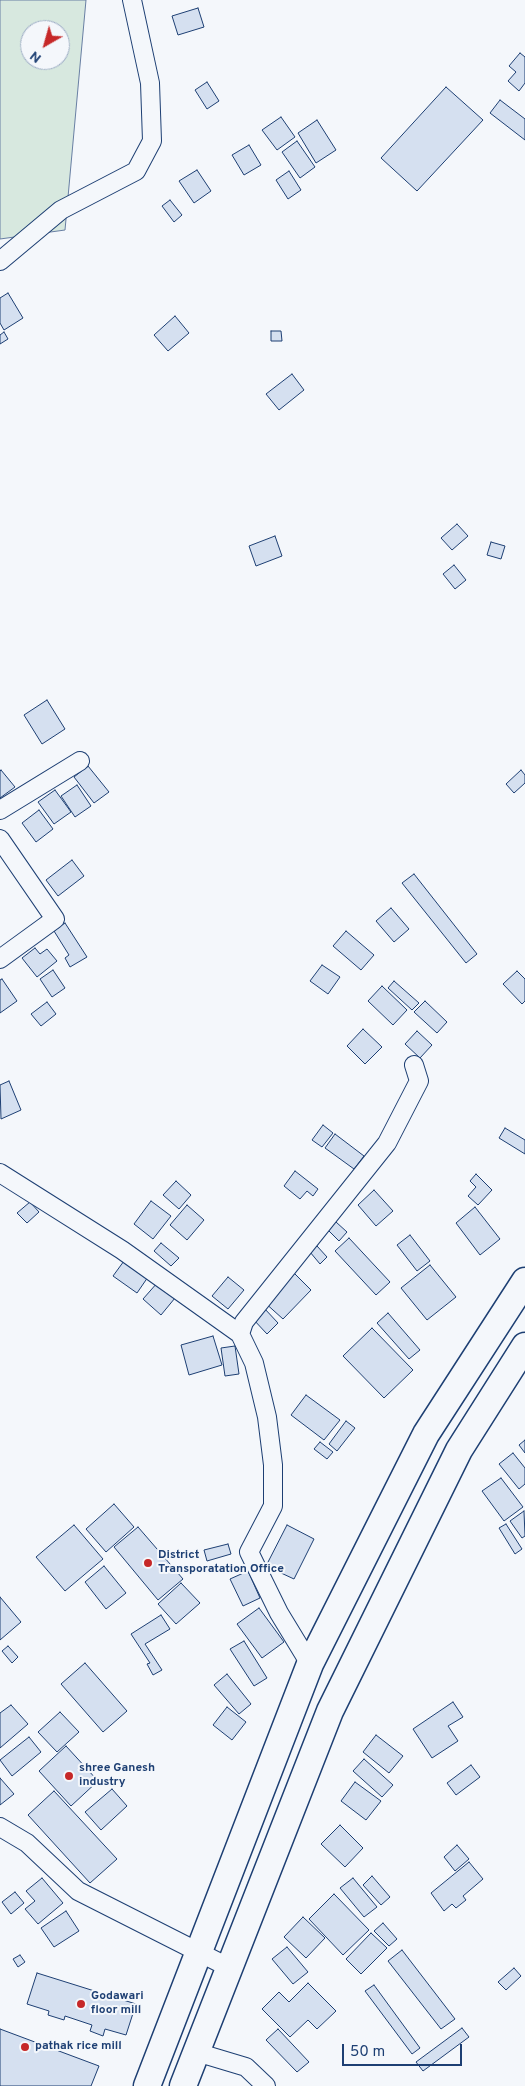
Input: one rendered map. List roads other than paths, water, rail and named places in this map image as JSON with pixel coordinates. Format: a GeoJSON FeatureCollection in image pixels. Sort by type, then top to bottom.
{"type":"FeatureCollection","features":[{"type":"Feature","properties":{"kind":"highway"},"geometry":{"type":"LineString","coordinates":[[147,2086],[310,1664],[426,1434],[525,1281]]}},
{"type":"Feature","properties":{"kind":"highway"},"geometry":{"type":"LineString","coordinates":[[183,2086],[228,1967],[330,1711],[459,1450],[525,1346]]}},
{"type":"Feature","properties":{"kind":"street"},"geometry":{"type":"LineString","coordinates":[[0,261],[61,210],[136,171],[152,141],[150,83],[132,0]]}},
{"type":"Feature","properties":{"kind":"street"},"geometry":{"type":"LineString","coordinates":[[0,810],[80,760]]}},
{"type":"Feature","properties":{"kind":"street"},"geometry":{"type":"LineString","coordinates":[[0,839],[56,919],[0,959]]}},
{"type":"Feature","properties":{"kind":"street"},"geometry":{"type":"LineString","coordinates":[[240,1334],[244,1322],[387,1143],[419,1081],[414,1065]]}},
{"type":"Feature","properties":{"kind":"street"},"geometry":{"type":"LineString","coordinates":[[0,1173],[122,1250],[240,1334],[254,1363],[267,1417],[274,1465],[273,1506],[250,1552],[280,1613],[310,1664]]}},
{"type":"Feature","properties":{"kind":"street"},"geometry":{"type":"LineString","coordinates":[[0,1827],[27,1843],[78,1891],[228,1967]]}},
{"type":"Feature","properties":{"kind":"street"},"geometry":{"type":"LineString","coordinates":[[196,2052],[246,2067],[266,2086]]}},
{"type":"Feature","properties":{"kind":"place","name":"District Transporatation Office"},"geometry":{"type":"Point","coordinates":[148,1563]}},
{"type":"Feature","properties":{"kind":"place","name":"shree Ganesh industry"},"geometry":{"type":"Point","coordinates":[69,1776]}},
{"type":"Feature","properties":{"kind":"place","name":"Godawari floor mill"},"geometry":{"type":"Point","coordinates":[81,2004]}},
{"type":"Feature","properties":{"kind":"place","name":"pathak rice mill"},"geometry":{"type":"Point","coordinates":[25,2047]}}]}
